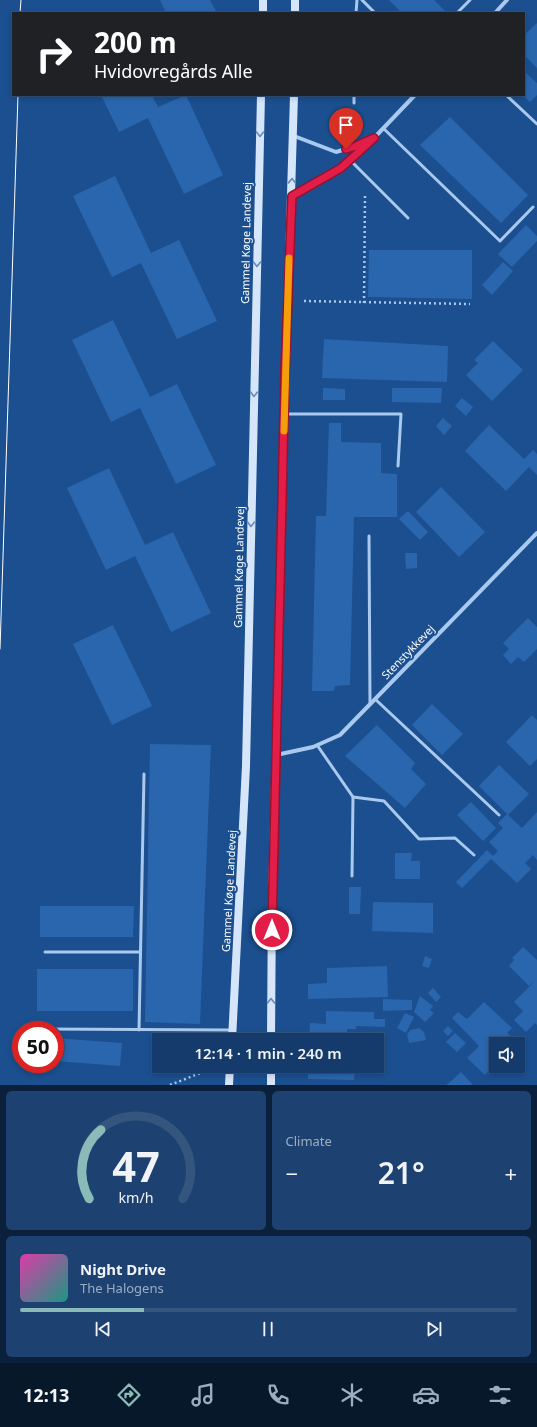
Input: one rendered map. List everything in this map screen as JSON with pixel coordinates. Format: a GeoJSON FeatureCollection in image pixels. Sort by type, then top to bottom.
{"type":"FeatureCollection","features":[{"type":"Feature","properties":{"kind":"main road"},"geometry":{"type":"LineString","coordinates":[[263,0],[263,12]]}},
{"type":"Feature","properties":{"kind":"main road"},"geometry":{"type":"LineString","coordinates":[[295,0],[295,12]]}},
{"type":"Feature","properties":{"kind":"main road","name":"Gammel Køge Landevej"},"geometry":{"type":"LineString","coordinates":[[232,1030],[246,766],[261,96]]}},
{"type":"Feature","properties":{"kind":"main road"},"geometry":{"type":"LineString","coordinates":[[271,1033],[272,899],[287,301],[292,196],[294,96]]}},
{"type":"Feature","properties":{"kind":"main road"},"geometry":{"type":"LineString","coordinates":[[229,1085],[230,1073]]}},
{"type":"Feature","properties":{"kind":"main road"},"geometry":{"type":"LineString","coordinates":[[271,1073],[271,1085]]}},
{"type":"Feature","properties":{"kind":"street"},"geometry":{"type":"LineString","coordinates":[[496,12],[507,0]]}},
{"type":"Feature","properties":{"kind":"street"},"geometry":{"type":"LineString","coordinates":[[292,196],[341,168],[374,138],[415,96]]}},
{"type":"Feature","properties":{"kind":"street"},"geometry":{"type":"LineString","coordinates":[[294,136],[336,152],[356,146],[374,138]]}},
{"type":"Feature","properties":{"kind":"street","name":"Stenstykkevej"},"geometry":{"type":"LineString","coordinates":[[276,755],[317,745],[340,735],[537,533]]}},
{"type":"Feature","properties":{"kind":"lane"},"geometry":{"type":"LineString","coordinates":[[356,12],[357,0]]}},
{"type":"Feature","properties":{"kind":"lane"},"geometry":{"type":"LineString","coordinates":[[362,0],[374,12]]}},
{"type":"Feature","properties":{"kind":"lane"},"geometry":{"type":"LineString","coordinates":[[458,12],[470,0]]}},
{"type":"Feature","properties":{"kind":"lane"},"geometry":{"type":"LineString","coordinates":[[354,96],[354,103]]}},
{"type":"Feature","properties":{"kind":"lane"},"geometry":{"type":"LineString","coordinates":[[507,96],[537,124]]}},
{"type":"Feature","properties":{"kind":"lane"},"geometry":{"type":"LineString","coordinates":[[383,128],[500,241],[533,207]]}},
{"type":"Feature","properties":{"kind":"lane"},"geometry":{"type":"LineString","coordinates":[[350,160],[408,218]]}},
{"type":"Feature","properties":{"kind":"lane"},"geometry":{"type":"LineString","coordinates":[[284,414],[401,414],[398,466]]}},
{"type":"Feature","properties":{"kind":"lane"},"geometry":{"type":"LineString","coordinates":[[369,536],[370,704]]}},
{"type":"Feature","properties":{"kind":"lane"},"geometry":{"type":"LineString","coordinates":[[375,699],[499,815]]}},
{"type":"Feature","properties":{"kind":"lane"},"geometry":{"type":"LineString","coordinates":[[317,745],[353,797],[352,876]]}},
{"type":"Feature","properties":{"kind":"lane"},"geometry":{"type":"LineString","coordinates":[[139,1030],[144,774]]}},
{"type":"Feature","properties":{"kind":"lane"},"geometry":{"type":"LineString","coordinates":[[353,797],[384,801],[419,839],[454,838],[474,855]]}},
{"type":"Feature","properties":{"kind":"lane"},"geometry":{"type":"LineString","coordinates":[[45,952],[140,952]]}},
{"type":"Feature","properties":{"kind":"lane"},"geometry":{"type":"LineString","coordinates":[[64,1030],[232,1030]]}},
{"type":"Feature","properties":{"kind":"path"},"geometry":{"type":"LineString","coordinates":[[364,303],[365,174]]}},
{"type":"Feature","properties":{"kind":"path"},"geometry":{"type":"LineString","coordinates":[[287,301],[470,304]]}},
{"type":"Feature","properties":{"kind":"path"},"geometry":{"type":"LineString","coordinates":[[170,1085],[200,1073]]}},
{"type":"Feature","properties":{"kind":"building"},"geometry":{"type":"Polygon","coordinates":[[[160,0],[210,0],[216,12],[166,12],[160,0]]]}},
{"type":"Feature","properties":{"kind":"building"},"geometry":{"type":"Polygon","coordinates":[[[389,0],[434,0],[446,12],[401,12],[389,0]]]}},
{"type":"Feature","properties":{"kind":"building"},"geometry":{"type":"Polygon","coordinates":[[[537,23],[537,68],[525,56],[525,34],[537,23]]]}},
{"type":"Feature","properties":{"kind":"building"},"geometry":{"type":"Polygon","coordinates":[[[525,72],[537,83],[537,95],[530,102],[524,96],[525,72]]]}},
{"type":"Feature","properties":{"kind":"building"},"geometry":{"type":"Polygon","coordinates":[[[101,96],[152,96],[158,107],[186,96],[223,175],[184,194],[148,118],[119,132],[101,96]]]}},
{"type":"Feature","properties":{"kind":"building"},"geometry":{"type":"Polygon","coordinates":[[[450,117],[528,195],[501,223],[420,145],[450,117]]]}},
{"type":"Feature","properties":{"kind":"building"},"geometry":{"type":"Polygon","coordinates":[[[115,176],[151,253],[179,240],[217,321],[177,339],[141,263],[112,277],[73,196],[115,176]]]}},
{"type":"Feature","properties":{"kind":"building"},"geometry":{"type":"Polygon","coordinates":[[[526,225],[537,236],[537,241],[512,267],[498,254],[526,225]]]}},
{"type":"Feature","properties":{"kind":"building"},"geometry":{"type":"Polygon","coordinates":[[[369,250],[472,250],[472,299],[368,297],[369,250]]]}},
{"type":"Feature","properties":{"kind":"building"},"geometry":{"type":"Polygon","coordinates":[[[503,262],[513,271],[492,295],[482,285],[503,262]]]}},
{"type":"Feature","properties":{"kind":"building"},"geometry":{"type":"Polygon","coordinates":[[[113,320],[150,397],[177,384],[216,465],[176,484],[140,408],[111,422],[72,340],[113,320]]]}},
{"type":"Feature","properties":{"kind":"building"},"geometry":{"type":"Polygon","coordinates":[[[324,339],[448,346],[447,382],[322,378],[324,339]]]}},
{"type":"Feature","properties":{"kind":"building"},"geometry":{"type":"Polygon","coordinates":[[[493,341],[523,370],[492,401],[466,375],[478,363],[474,360],[493,341]]]}},
{"type":"Feature","properties":{"kind":"building"},"geometry":{"type":"Polygon","coordinates":[[[323,388],[345,389],[345,400],[323,400],[323,388]]]}},
{"type":"Feature","properties":{"kind":"building"},"geometry":{"type":"Polygon","coordinates":[[[392,388],[442,388],[441,403],[392,402],[392,388]]]}},
{"type":"Feature","properties":{"kind":"building"},"geometry":{"type":"Polygon","coordinates":[[[462,398],[473,407],[466,416],[455,406],[462,398]]]}},
{"type":"Feature","properties":{"kind":"building"},"geometry":{"type":"Polygon","coordinates":[[[443,418],[452,426],[444,435],[436,426],[443,418]]]}},
{"type":"Feature","properties":{"kind":"building"},"geometry":{"type":"Polygon","coordinates":[[[329,423],[341,423],[341,442],[381,443],[381,473],[397,474],[397,517],[354,517],[350,685],[335,686],[334,691],[312,691],[316,516],[326,516],[329,423]]]}},
{"type":"Feature","properties":{"kind":"building"},"geometry":{"type":"Polygon","coordinates":[[[489,425],[524,459],[533,450],[537,454],[537,475],[529,467],[506,491],[465,451],[489,425]]]}},
{"type":"Feature","properties":{"kind":"building"},"geometry":{"type":"Polygon","coordinates":[[[109,468],[145,545],[173,532],[211,613],[171,632],[135,556],[106,570],[67,488],[109,468]]]}},
{"type":"Feature","properties":{"kind":"building"},"geometry":{"type":"Polygon","coordinates":[[[441,487],[485,532],[459,557],[416,512],[441,487]]]}},
{"type":"Feature","properties":{"kind":"building"},"geometry":{"type":"Polygon","coordinates":[[[408,511],[428,532],[420,540],[399,519],[408,511]]]}},
{"type":"Feature","properties":{"kind":"building"},"geometry":{"type":"Polygon","coordinates":[[[405,553],[417,553],[417,568],[406,569],[405,553]]]}},
{"type":"Feature","properties":{"kind":"building"},"geometry":{"type":"Polygon","coordinates":[[[528,618],[537,627],[537,649],[524,662],[518,657],[511,664],[503,655],[509,649],[503,643],[528,618]]]}},
{"type":"Feature","properties":{"kind":"building"},"geometry":{"type":"Polygon","coordinates":[[[113,625],[152,706],[112,725],[73,644],[113,625]]]}},
{"type":"Feature","properties":{"kind":"building"},"geometry":{"type":"Polygon","coordinates":[[[432,704],[463,734],[442,755],[412,725],[432,704]]]}},
{"type":"Feature","properties":{"kind":"building"},"geometry":{"type":"Polygon","coordinates":[[[532,715],[537,720],[537,759],[530,766],[506,742],[532,715]]]}},
{"type":"Feature","properties":{"kind":"building"},"geometry":{"type":"Polygon","coordinates":[[[377,725],[415,763],[411,769],[426,784],[405,808],[345,756],[377,725]]]}},
{"type":"Feature","properties":{"kind":"building"},"geometry":{"type":"Polygon","coordinates":[[[150,744],[211,745],[200,1024],[145,1022],[150,744]]]}},
{"type":"Feature","properties":{"kind":"building"},"geometry":{"type":"Polygon","coordinates":[[[499,765],[529,794],[508,815],[522,828],[537,812],[537,860],[533,855],[525,863],[531,869],[517,883],[491,859],[462,888],[456,882],[487,850],[493,856],[498,851],[489,842],[503,828],[498,823],[507,814],[479,786],[499,765]]]}},
{"type":"Feature","properties":{"kind":"building"},"geometry":{"type":"Polygon","coordinates":[[[471,802],[496,828],[483,841],[457,815],[471,802]]]}},
{"type":"Feature","properties":{"kind":"building"},"geometry":{"type":"Polygon","coordinates":[[[395,853],[412,853],[411,861],[420,861],[420,879],[395,879],[395,853]]]}},
{"type":"Feature","properties":{"kind":"building"},"geometry":{"type":"Polygon","coordinates":[[[349,887],[361,887],[360,914],[349,914],[349,887]]]}},
{"type":"Feature","properties":{"kind":"building"},"geometry":{"type":"Polygon","coordinates":[[[373,902],[433,903],[433,933],[372,931],[373,902]]]}},
{"type":"Feature","properties":{"kind":"building"},"geometry":{"type":"Polygon","coordinates":[[[40,906],[134,906],[133,937],[40,937],[40,906]]]}},
{"type":"Feature","properties":{"kind":"building"},"geometry":{"type":"Polygon","coordinates":[[[523,947],[537,960],[537,1025],[535,1023],[526,1032],[514,1020],[523,1011],[514,1002],[536,980],[529,986],[509,966],[514,960],[512,958],[523,947]]]}},
{"type":"Feature","properties":{"kind":"building"},"geometry":{"type":"Polygon","coordinates":[[[425,956],[432,959],[429,968],[422,966],[425,956]]]}},
{"type":"Feature","properties":{"kind":"building"},"geometry":{"type":"Polygon","coordinates":[[[387,966],[388,997],[308,999],[308,984],[327,983],[327,968],[387,966]]]}},
{"type":"Feature","properties":{"kind":"building"},"geometry":{"type":"Polygon","coordinates":[[[37,969],[133,969],[133,1011],[37,1011],[37,969]]]}},
{"type":"Feature","properties":{"kind":"building"},"geometry":{"type":"Polygon","coordinates":[[[433,988],[441,997],[436,1002],[428,993],[433,988]]]}},
{"type":"Feature","properties":{"kind":"building"},"geometry":{"type":"Polygon","coordinates":[[[420,996],[433,1006],[430,1010],[434,1013],[425,1022],[414,1012],[420,996]]]}},
{"type":"Feature","properties":{"kind":"building"},"geometry":{"type":"Polygon","coordinates":[[[383,999],[412,1000],[412,1010],[383,1011],[383,999]]]}},
{"type":"Feature","properties":{"kind":"building"},"geometry":{"type":"Polygon","coordinates":[[[484,1002],[512,1028],[507,1033],[511,1036],[510,1037],[489,1037],[489,1071],[485,1075],[467,1058],[479,1046],[452,1018],[458,1012],[467,1019],[484,1002]]]}},
{"type":"Feature","properties":{"kind":"building"},"geometry":{"type":"Polygon","coordinates":[[[326,1011],[374,1012],[374,1019],[385,1019],[385,1027],[356,1026],[356,1029],[347,1029],[347,1033],[309,1033],[310,1023],[326,1024],[326,1011]]]}},
{"type":"Feature","properties":{"kind":"building"},"geometry":{"type":"Polygon","coordinates":[[[405,1013],[414,1017],[406,1033],[397,1028],[405,1013]]]}},
{"type":"Feature","properties":{"kind":"building"},"geometry":{"type":"Polygon","coordinates":[[[448,1026],[453,1031],[448,1036],[443,1031],[448,1026]]]}},
{"type":"Feature","properties":{"kind":"building"},"geometry":{"type":"Polygon","coordinates":[[[419,1028],[424,1032],[426,1040],[409,1043],[407,1035],[410,1030],[419,1028]]]}},
{"type":"Feature","properties":{"kind":"building"},"geometry":{"type":"Polygon","coordinates":[[[455,1033],[466,1043],[457,1052],[446,1042],[455,1033]]]}},
{"type":"Feature","properties":{"kind":"building"},"geometry":{"type":"Polygon","coordinates":[[[64,1039],[122,1043],[120,1066],[64,1062],[64,1039]]]}},
{"type":"Feature","properties":{"kind":"building"},"geometry":{"type":"Polygon","coordinates":[[[461,1072],[473,1085],[446,1085],[449,1083],[461,1072]]]}},
{"type":"Feature","properties":{"kind":"building"},"geometry":{"type":"Polygon","coordinates":[[[308,1073],[354,1073],[354,1080],[308,1079],[308,1073]]]}},
{"type":"Feature","properties":{"kind":"tram line"},"geometry":{"type":"LineString","coordinates":[[20,12],[21,0]]}},
{"type":"Feature","properties":{"kind":"tram line"},"geometry":{"type":"LineString","coordinates":[[0,649],[18,96]]}},
{"type":"Feature","properties":{"kind":"slow traffic"},"geometry":{"type":"LineString","coordinates":[[284,431],[289,258]]}},
{"type":"Feature","properties":{"kind":"route"},"geometry":{"type":"LineString","coordinates":[[272,930],[285,373],[292,196],[341,168],[374,138],[346,149]]}}]}
